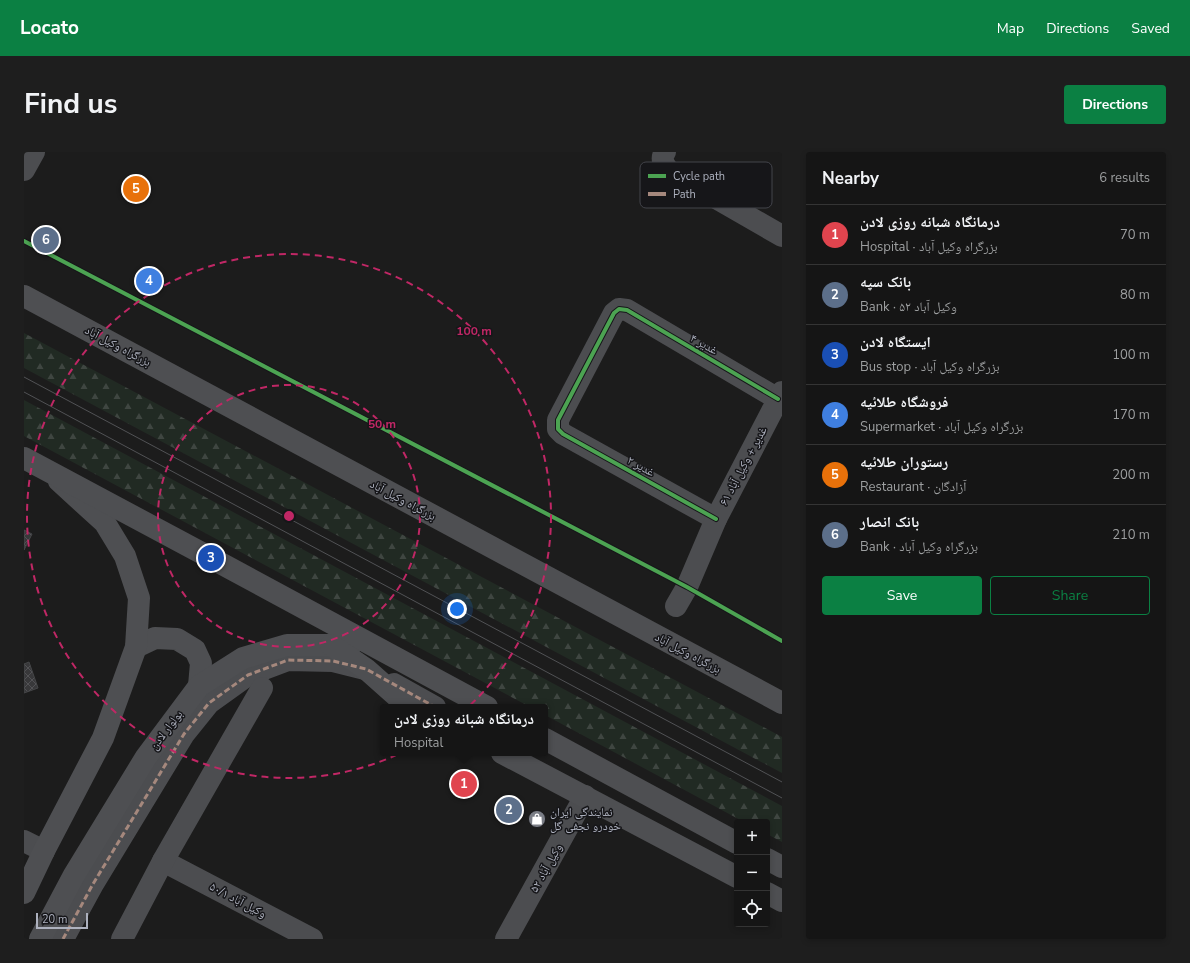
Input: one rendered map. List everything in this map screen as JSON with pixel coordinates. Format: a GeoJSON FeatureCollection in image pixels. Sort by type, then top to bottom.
{"type":"FeatureCollection","features":[{"type":"Feature","properties":{"kind":"main road","name":"بزرگراه وکیل آباد"},"geometry":{"type":"LineString","coordinates":[[24,296],[782,703]]}},
{"type":"Feature","properties":{"kind":"main road"},"geometry":{"type":"LineString","coordinates":[[24,458],[482,704]]}},
{"type":"Feature","properties":{"kind":"main road"},"geometry":{"type":"LineString","coordinates":[[24,893],[44,851],[103,738],[136,647],[139,598],[125,556],[105,523],[49,472]]}},
{"type":"Feature","properties":{"kind":"main road"},"geometry":{"type":"LineString","coordinates":[[136,647],[155,638],[177,639],[195,650],[201,663],[198,686]]}},
{"type":"Feature","properties":{"kind":"main road"},"geometry":{"type":"LineString","coordinates":[[331,644],[366,669],[402,701],[408,704]]}},
{"type":"Feature","properties":{"kind":"main road","name":"بولوار لادن"},"geometry":{"type":"LineString","coordinates":[[40,939],[74,875],[146,757],[198,686],[243,658],[287,645],[331,644],[379,648]]}},
{"type":"Feature","properties":{"kind":"main road"},"geometry":{"type":"LineString","coordinates":[[548,741],[734,841]]}},
{"type":"Feature","properties":{"kind":"main road"},"geometry":{"type":"LineString","coordinates":[[508,756],[734,875]]}},
{"type":"Feature","properties":{"kind":"main road"},"geometry":{"type":"LineString","coordinates":[[770,861],[782,867]]}},
{"type":"Feature","properties":{"kind":"main road"},"geometry":{"type":"LineString","coordinates":[[770,895],[782,901]]}},
{"type":"Feature","properties":{"kind":"street"},"geometry":{"type":"LineString","coordinates":[[24,170],[34,152]]}},
{"type":"Feature","properties":{"kind":"street"},"geometry":{"type":"LineString","coordinates":[[733,208],[782,236]]}},
{"type":"Feature","properties":{"kind":"street","name":"غدیر ۴"},"geometry":{"type":"LineString","coordinates":[[558,429],[558,420],[614,313],[619,309],[628,310],[780,395]]}},
{"type":"Feature","properties":{"kind":"street","name":"غدیر + وکیل آباد ۶۱"},"geometry":{"type":"LineString","coordinates":[[676,606],[687,587],[716,519],[780,395]]}},
{"type":"Feature","properties":{"kind":"street","name":"غدیر ۲"},"geometry":{"type":"LineString","coordinates":[[558,429],[563,434],[716,519]]}},
{"type":"Feature","properties":{"kind":"street"},"geometry":{"type":"LineString","coordinates":[[24,464],[49,472]]}},
{"type":"Feature","properties":{"kind":"street"},"geometry":{"type":"LineString","coordinates":[[63,939],[93,884],[184,734],[208,703],[248,675],[288,660],[333,661],[366,669],[430,704]]}},
{"type":"Feature","properties":{"kind":"street"},"geometry":{"type":"LineString","coordinates":[[122,939],[163,861],[262,688]]}},
{"type":"Feature","properties":{"kind":"street","name":"۵۲ وکیل آباد"},"geometry":{"type":"LineString","coordinates":[[506,939],[585,796]]}},
{"type":"Feature","properties":{"kind":"street"},"geometry":{"type":"LineString","coordinates":[[24,841],[44,851]]}},
{"type":"Feature","properties":{"kind":"street","name":"وکیل آباد ۵۰/۱"},"geometry":{"type":"LineString","coordinates":[[163,861],[312,939]]}},
{"type":"Feature","properties":{"kind":"green space"},"geometry":{"type":"Polygon","coordinates":[[[24,333],[782,737],[782,773],[24,368],[24,333]]]}},
{"type":"Feature","properties":{"kind":"green space"},"geometry":{"type":"Polygon","coordinates":[[[24,400],[782,806],[782,842],[770,836],[770,819],[738,819],[548,717],[548,704],[524,704],[24,436],[24,400]]]}},
{"type":"Feature","properties":{"kind":"building"},"geometry":{"type":"Polygon","coordinates":[[[24,530],[32,534],[24,550],[24,530]]]}},
{"type":"Feature","properties":{"kind":"building"},"geometry":{"type":"Polygon","coordinates":[[[29,662],[38,688],[24,693],[24,664],[29,662]]]}},
{"type":"Feature","properties":{"kind":"tram line"},"geometry":{"type":"LineString","coordinates":[[24,377],[782,782]]}},
{"type":"Feature","properties":{"kind":"tram line"},"geometry":{"type":"LineString","coordinates":[[24,392],[782,798]]}},
{"type":"Feature","properties":{"kind":"marked path"},"geometry":{"type":"LineString","coordinates":[[63,939],[93,884],[184,734],[209,703],[248,675],[288,660],[333,661],[366,669],[430,704]]}},
{"type":"Feature","properties":{"kind":"cycle path"},"geometry":{"type":"LineString","coordinates":[[24,241],[687,587],[782,641]]}},
{"type":"Feature","properties":{"kind":"cycle path"},"geometry":{"type":"LineString","coordinates":[[716,519],[563,434],[558,429],[558,420],[614,313],[619,309],[627,310],[778,399]]}},
{"type":"Feature","properties":{"kind":"place","name":"رستوران طلائیه"},"geometry":{"type":"Point","coordinates":[136,189]}},
{"type":"Feature","properties":{"kind":"place","name":"بانک انصار"},"geometry":{"type":"Point","coordinates":[46,240]}},
{"type":"Feature","properties":{"kind":"place","name":"فروشگاه طلائیه"},"geometry":{"type":"Point","coordinates":[149,281]}},
{"type":"Feature","properties":{"kind":"place","name":"ایستگاه لادن"},"geometry":{"type":"Point","coordinates":[211,558]}},
{"type":"Feature","properties":{"kind":"place","name":"درمانگاه شبانه روزی لادن"},"geometry":{"type":"Point","coordinates":[464,784]}},
{"type":"Feature","properties":{"kind":"place","name":"بانک سپه"},"geometry":{"type":"Point","coordinates":[509,810]}},
{"type":"Feature","properties":{"kind":"place","name":"نمایندگی ایران خودرو نجفی گل"},"geometry":{"type":"Point","coordinates":[537,819]}}]}
